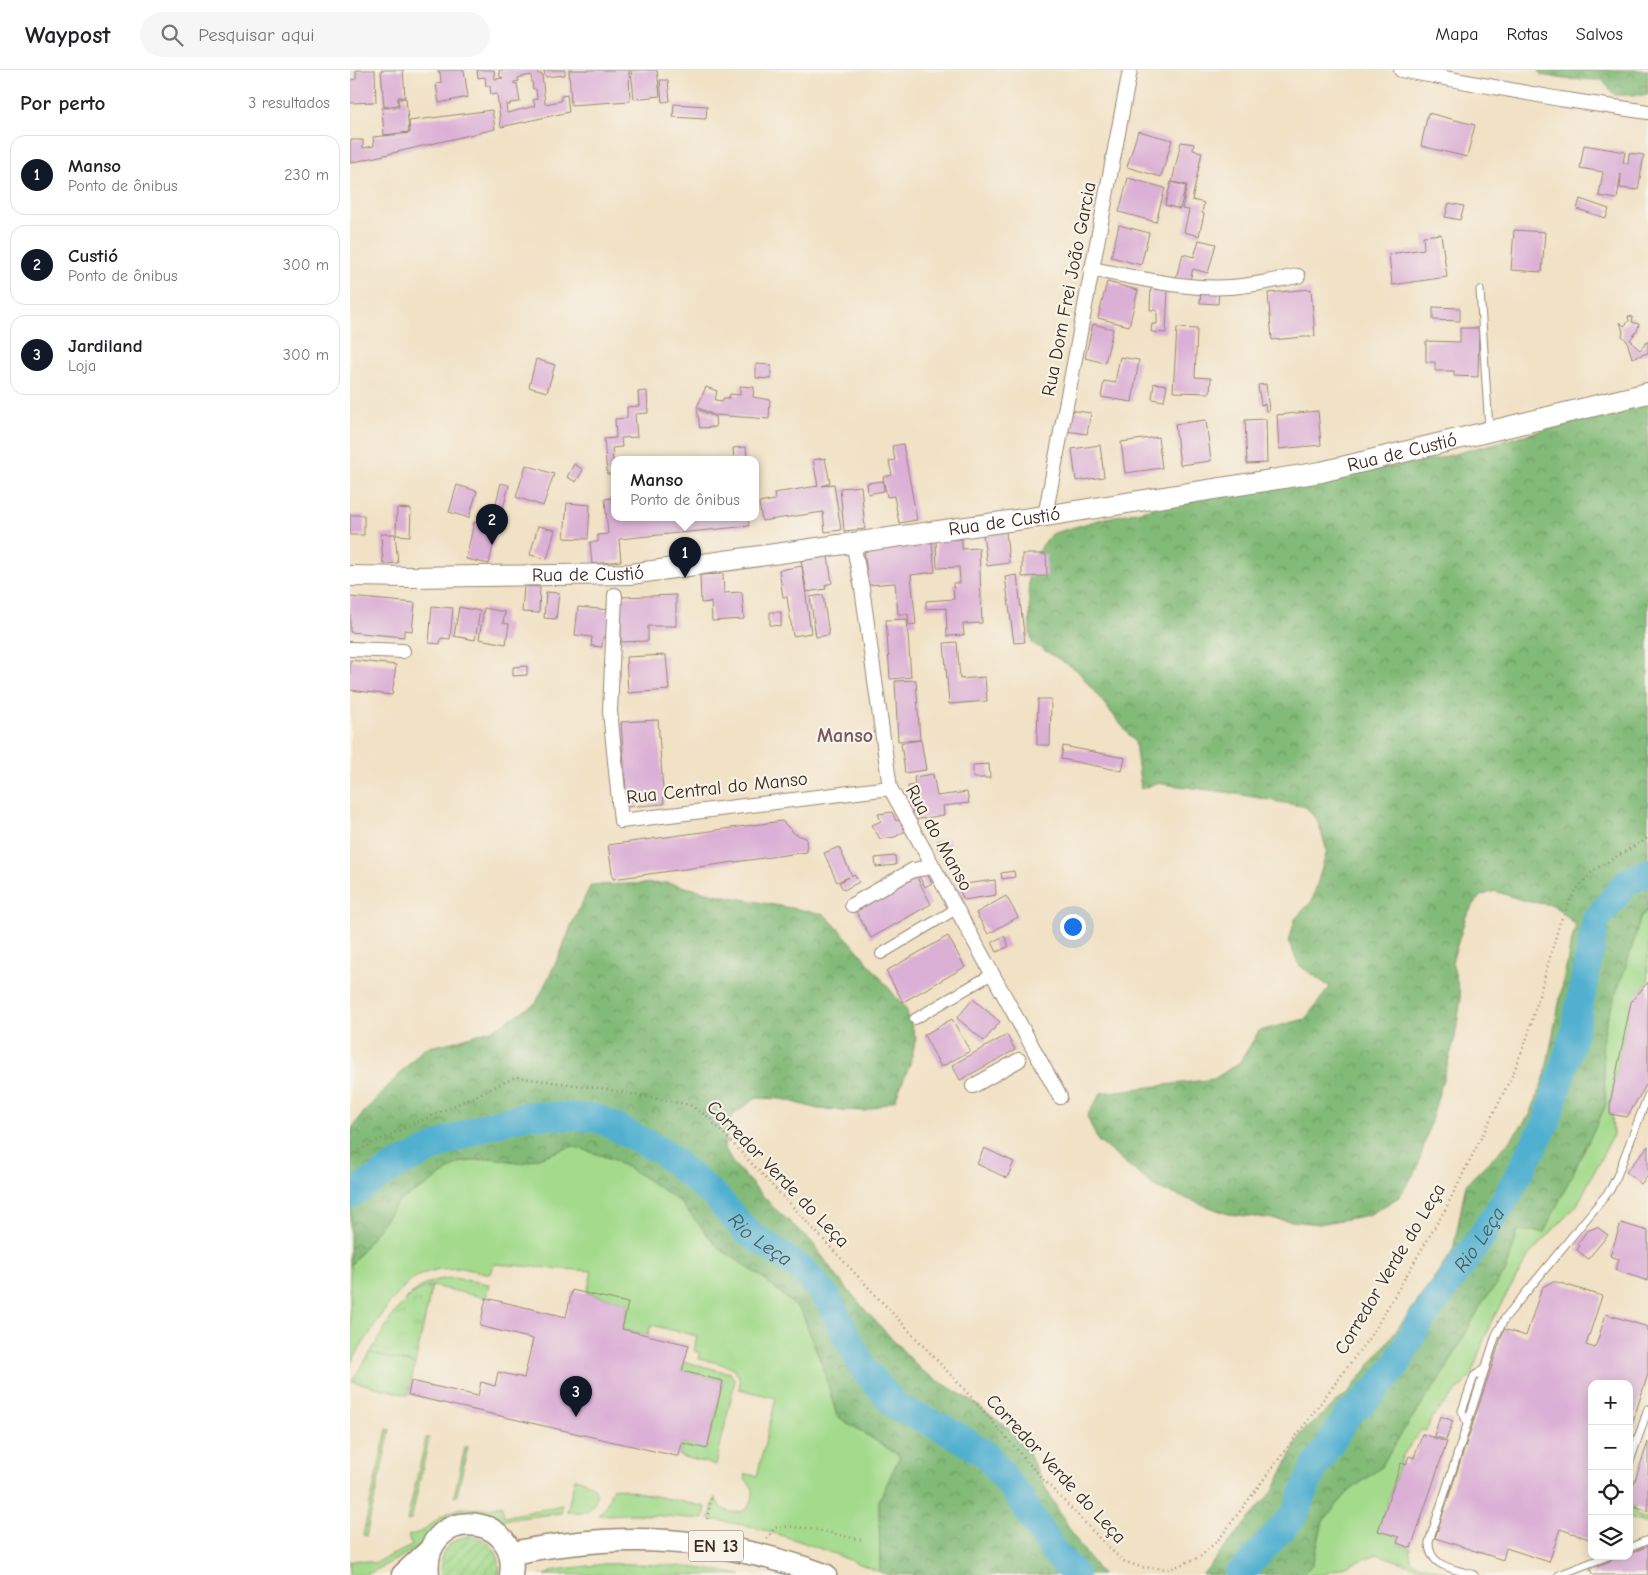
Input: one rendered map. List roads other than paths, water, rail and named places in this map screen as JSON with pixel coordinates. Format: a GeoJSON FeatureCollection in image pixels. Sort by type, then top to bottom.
{"type":"FeatureCollection","features":[{"type":"Feature","properties":{"kind":"main road","name":"Rua de Custió"},"geometry":{"type":"LineString","coordinates":[[350,576],[631,574],[1045,516],[1321,472],[1648,393]]}},
{"type":"Feature","properties":{"kind":"main road","name":"EN 13"},"geometry":{"type":"LineString","coordinates":[[403,1575],[430,1551],[436,1540],[446,1531],[458,1525],[471,1523],[484,1526],[496,1532],[505,1542],[510,1565],[537,1548],[579,1542],[639,1540],[711,1545],[760,1554],[824,1575]]}},
{"type":"Feature","properties":{"kind":"main road"},"geometry":{"type":"LineString","coordinates":[[428,1575],[430,1551]]}},
{"type":"Feature","properties":{"kind":"street","name":"Rua Dom Frei João Garcia"},"geometry":{"type":"LineString","coordinates":[[1045,516],[1130,70]]}},
{"type":"Feature","properties":{"kind":"street"},"geometry":{"type":"LineString","coordinates":[[1401,70],[1560,99],[1648,112]]}},
{"type":"Feature","properties":{"kind":"street"},"geometry":{"type":"LineString","coordinates":[[1091,269],[1201,287],[1231,287],[1298,276]]}},
{"type":"Feature","properties":{"kind":"street","name":"Rua do Manso"},"geometry":{"type":"LineString","coordinates":[[853,543],[862,588],[890,788],[992,974],[1028,1055],[1060,1097]]}},
{"type":"Feature","properties":{"kind":"street","name":"Rua Central do Manso"},"geometry":{"type":"LineString","coordinates":[[615,595],[610,711],[621,821],[890,788]]}},
{"type":"Feature","properties":{"kind":"street"},"geometry":{"type":"LineString","coordinates":[[350,649],[403,651]]}},
{"type":"Feature","properties":{"kind":"street"},"geometry":{"type":"LineString","coordinates":[[852,905],[913,870],[933,866]]}},
{"type":"Feature","properties":{"kind":"street"},"geometry":{"type":"LineString","coordinates":[[881,954],[956,909]]}},
{"type":"Feature","properties":{"kind":"street"},"geometry":{"type":"LineString","coordinates":[[916,1020],[992,974]]}},
{"type":"Feature","properties":{"kind":"street"},"geometry":{"type":"LineString","coordinates":[[973,1086],[1028,1055]]}},
{"type":"Feature","properties":{"kind":"lane"},"geometry":{"type":"LineString","coordinates":[[1480,290],[1490,432]]}},
{"type":"Feature","properties":{"kind":"lane"},"geometry":{"type":"LineString","coordinates":[[1474,1575],[1438,1563],[1428,1550],[1496,1335],[1506,1318],[1614,1183],[1648,1096]]}},
{"type":"Feature","properties":{"kind":"lane"},"geometry":{"type":"LineString","coordinates":[[1633,1452],[1648,1409]]}},
{"type":"Feature","properties":{"kind":"lane"},"geometry":{"type":"LineString","coordinates":[[1633,1546],[1648,1540]]}},
{"type":"Feature","properties":{"kind":"lane"},"geometry":{"type":"LineString","coordinates":[[1559,1575],[1593,1560]]}},
{"type":"Feature","properties":{"kind":"waterway","name":"Rio Leça"},"geometry":{"type":"LineString","coordinates":[[1239,1575],[1295,1514],[1313,1470],[1348,1415],[1374,1392],[1395,1367],[1416,1328],[1478,1242],[1505,1200],[1547,1121],[1575,1030],[1596,920],[1627,882],[1648,872]]}},
{"type":"Feature","properties":{"kind":"waterway","name":"Rio Leça"},"geometry":{"type":"LineString","coordinates":[[350,1195],[396,1166],[448,1141],[483,1127],[528,1115],[598,1118],[661,1151],[716,1197],[746,1231],[803,1270],[828,1299],[863,1368],[897,1407],[945,1429],[986,1454],[1015,1491],[1054,1552],[1075,1575]]}},
{"type":"Feature","properties":{"kind":"place","name":"Custió"},"geometry":{"type":"Point","coordinates":[492,545]}},
{"type":"Feature","properties":{"kind":"place","name":"Manso"},"geometry":{"type":"Point","coordinates":[685,578]}},
{"type":"Feature","properties":{"kind":"place","name":"Jardiland"},"geometry":{"type":"Point","coordinates":[576,1417]}},
{"type":"Feature","properties":{"kind":"district","name":"Manso"},"geometry":{"type":"Point","coordinates":[845,735]}}]}
